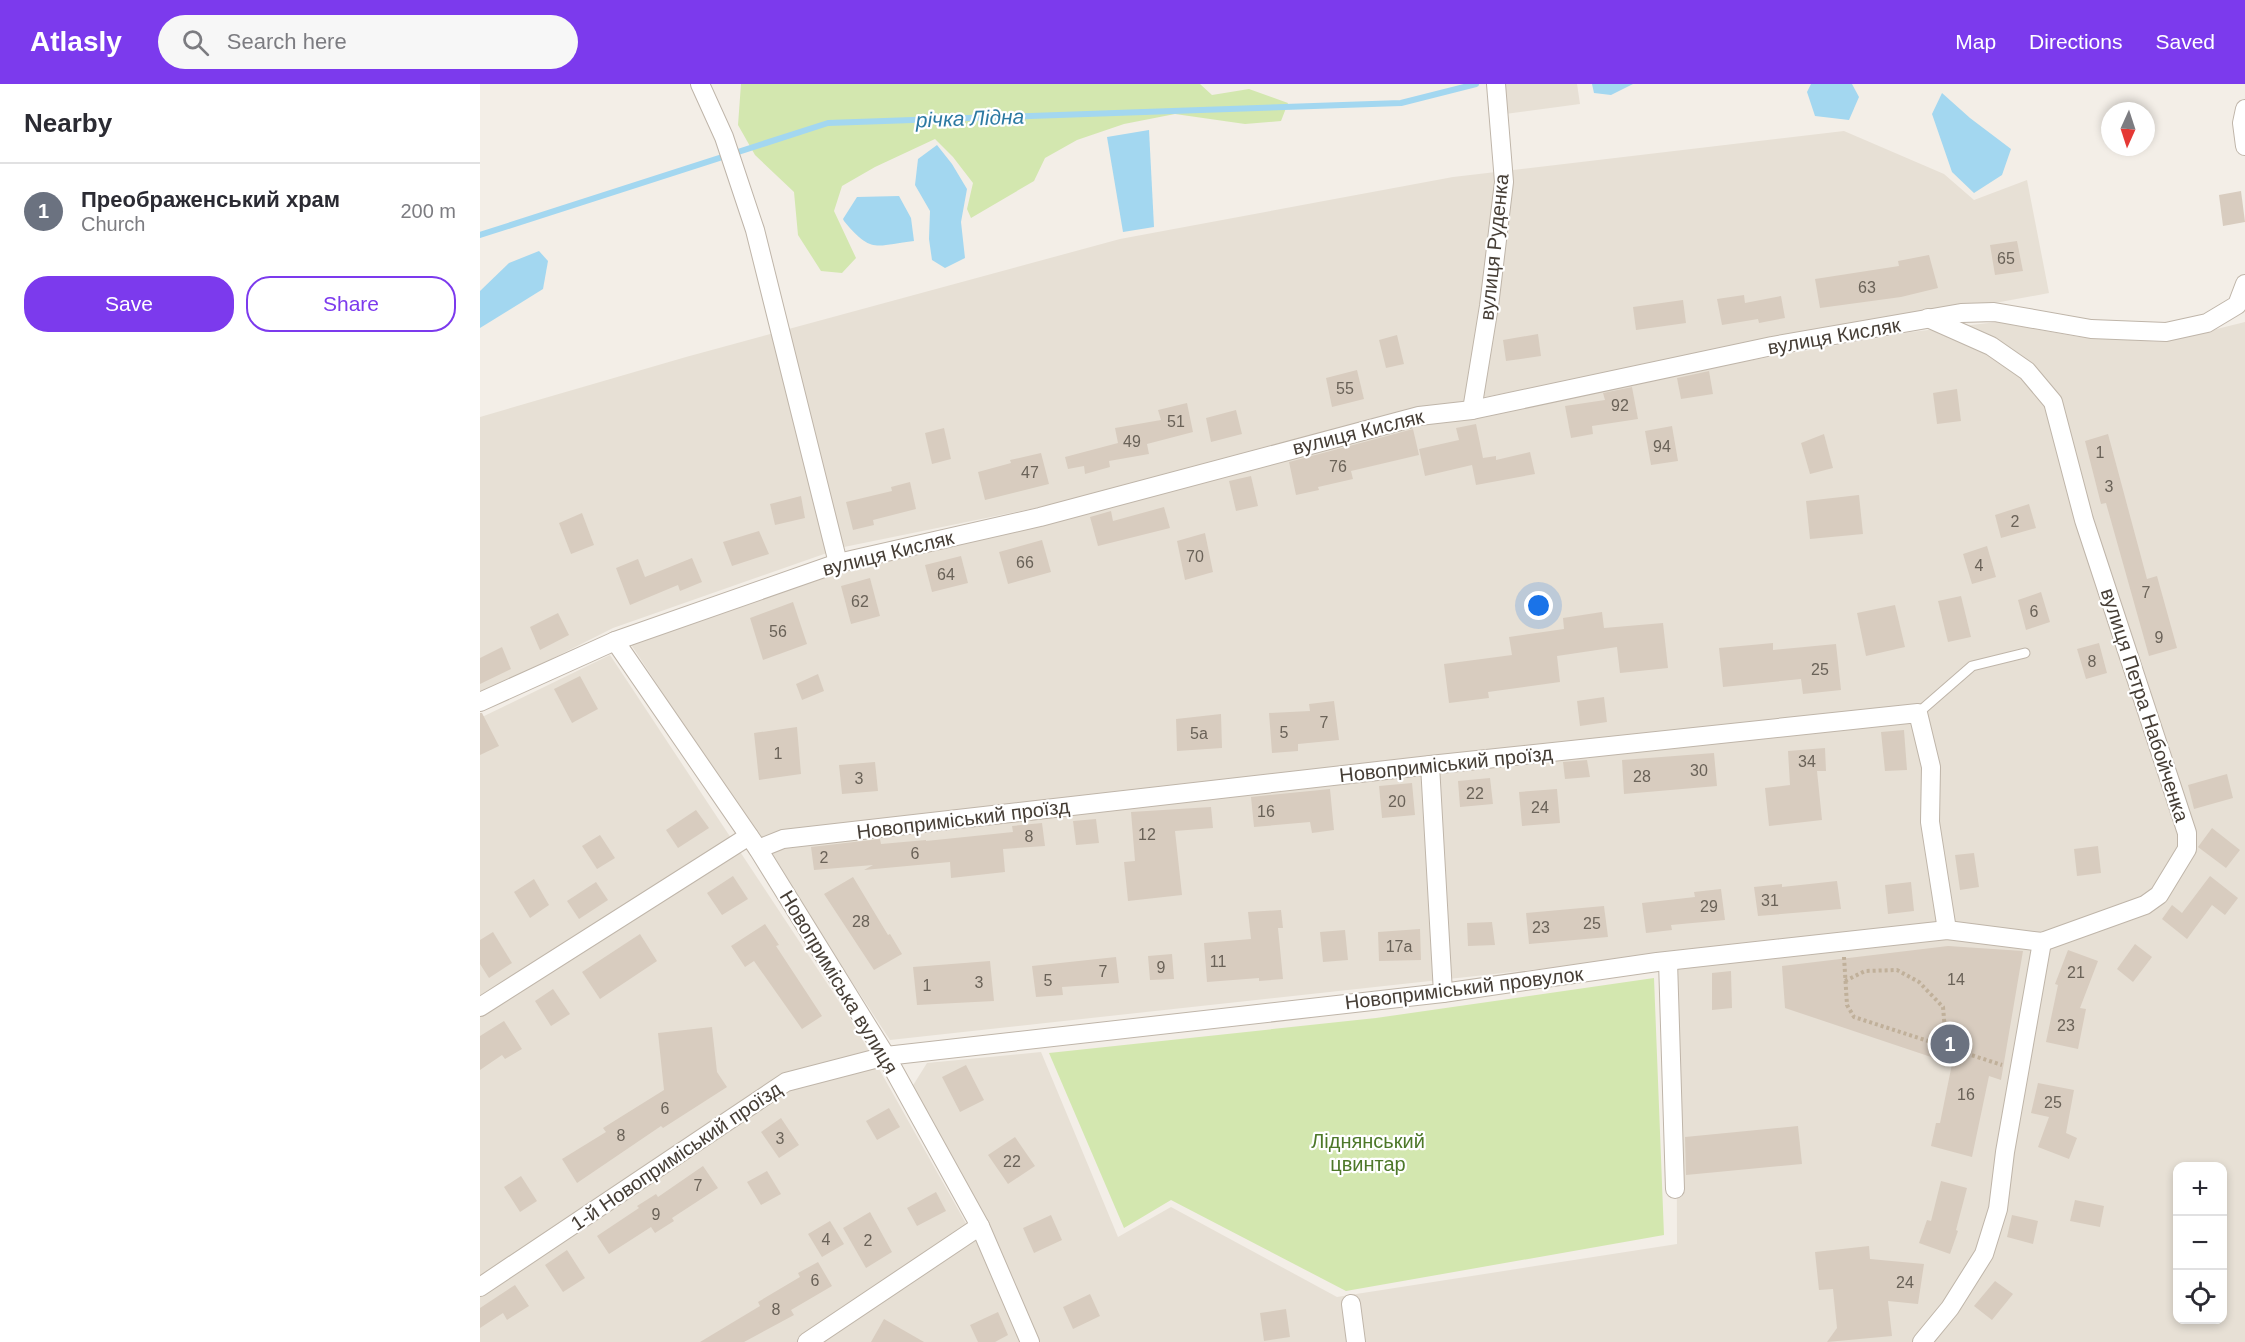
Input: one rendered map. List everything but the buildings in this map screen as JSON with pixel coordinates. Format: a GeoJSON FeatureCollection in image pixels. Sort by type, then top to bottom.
{"type":"FeatureCollection","features":[{"type":"Feature","properties":{"kind":"street"},"geometry":{"type":"LineString","coordinates":[[700,84],[724,137],[755,230],[838,563]]}},
{"type":"Feature","properties":{"kind":"street","name":"вулиця Руденка"},"geometry":{"type":"LineString","coordinates":[[1472,410],[1490,306],[1504,182],[1496,84]]}},
{"type":"Feature","properties":{"kind":"street"},"geometry":{"type":"LineString","coordinates":[[2245,109],[2242,123],[2245,146]]}},
{"type":"Feature","properties":{"kind":"street","name":"вулиця Кисляк"},"geometry":{"type":"LineString","coordinates":[[480,702],[615,641],[838,563],[1040,517],[1419,416],[1472,410],[1772,346],[1961,313],[1994,312],[2091,329],[2166,332],[2206,323],[2237,305],[2245,284]]}},
{"type":"Feature","properties":{"kind":"street","name":"вулиця Петра Набойченка"},"geometry":{"type":"LineString","coordinates":[[1928,318],[1991,346],[2027,371],[2053,402],[2084,520],[2187,832],[2187,849],[2159,895],[2145,905],[2042,942]]}},
{"type":"Feature","properties":{"kind":"street","name":"Новоприміська вулиця"},"geometry":{"type":"LineString","coordinates":[[615,641],[753,843],[886,1056],[980,1226],[1030,1342]]}},
{"type":"Feature","properties":{"kind":"street"},"geometry":{"type":"LineString","coordinates":[[1918,713],[1931,767],[1930,822],[1947,930]]}},
{"type":"Feature","properties":{"kind":"street","name":"Новоприміський проїзд"},"geometry":{"type":"LineString","coordinates":[[753,843],[1430,765],[1918,713]]}},
{"type":"Feature","properties":{"kind":"street"},"geometry":{"type":"LineString","coordinates":[[1430,765],[1443,993]]}},
{"type":"Feature","properties":{"kind":"street"},"geometry":{"type":"LineString","coordinates":[[480,1007],[753,843]]}},
{"type":"Feature","properties":{"kind":"street","name":"Новоприміський провулок"},"geometry":{"type":"LineString","coordinates":[[886,1056],[1443,993],[1668,961],[1947,930],[2042,942]]}},
{"type":"Feature","properties":{"kind":"street"},"geometry":{"type":"LineString","coordinates":[[1922,1342],[1950,1308],[1984,1254],[1998,1209],[2042,942]]}},
{"type":"Feature","properties":{"kind":"street"},"geometry":{"type":"LineString","coordinates":[[1668,961],[1675,1189]]}},
{"type":"Feature","properties":{"kind":"street","name":"1-й Новоприміський проїзд"},"geometry":{"type":"LineString","coordinates":[[480,1287],[786,1082],[886,1056]]}},
{"type":"Feature","properties":{"kind":"street"},"geometry":{"type":"LineString","coordinates":[[807,1342],[980,1226]]}},
{"type":"Feature","properties":{"kind":"street"},"geometry":{"type":"LineString","coordinates":[[1351,1304],[1356,1342]]}},
{"type":"Feature","properties":{"kind":"lane"},"geometry":{"type":"LineString","coordinates":[[1918,713],[1972,666],[2025,653]]}},
{"type":"Feature","properties":{"kind":"path"},"geometry":{"type":"LineString","coordinates":[[1844,941],[1846,1005],[1854,1017],[2019,1071]]}},
{"type":"Feature","properties":{"kind":"path"},"geometry":{"type":"LineString","coordinates":[[1845,981],[1865,971],[1897,970],[1919,982],[1943,1007],[1945,1030],[1934,1043]]}},
{"type":"Feature","properties":{"kind":"shaded area"},"geometry":{"type":"Polygon","coordinates":[[[1501,84],[1577,84],[1580,104],[1505,114],[1501,84]]]}},
{"type":"Feature","properties":{"kind":"shaded area"},"geometry":{"type":"Polygon","coordinates":[[[1844,131],[1944,174],[1974,200],[2027,180],[2049,293],[1414,410],[1065,502],[844,547],[613,628],[480,695],[480,417],[686,357],[1120,239],[1453,177],[1844,131]]]}},
{"type":"Feature","properties":{"kind":"shaded area"},"geometry":{"type":"Polygon","coordinates":[[[1997,322],[2079,337],[2164,342],[2245,322],[2245,1342],[1036,1342],[912,1087],[927,1063],[1041,1052],[1118,1237],[1171,1207],[1337,1297],[1677,1244],[1676,954],[890,1040],[630,643],[830,572],[1412,421],[1911,332],[1997,322]]]}},
{"type":"Feature","properties":{"kind":"shaded area"},"geometry":{"type":"Polygon","coordinates":[[[610,655],[852,1021],[977,1243],[1021,1342],[480,1342],[480,718],[610,655]]]}},
{"type":"Feature","properties":{"kind":"green space"},"geometry":{"type":"Polygon","coordinates":[[[741,84],[1200,84],[1212,95],[1249,89],[1288,103],[1281,121],[1245,124],[1175,114],[1124,124],[1077,140],[1045,158],[1034,181],[971,218],[967,209],[973,183],[953,157],[935,139],[875,167],[842,186],[834,211],[856,258],[842,273],[821,271],[798,235],[794,192],[755,155],[738,125],[741,84]]]}},
{"type":"Feature","properties":{"kind":"green space","name":"Ліднянський цвинтар"},"geometry":{"type":"Polygon","coordinates":[[[1654,978],[1664,1235],[1346,1291],[1171,1200],[1124,1228],[1049,1053],[1376,1018],[1654,978]]]}},
{"type":"Feature","properties":{"kind":"water"},"geometry":{"type":"Polygon","coordinates":[[[1592,84],[1633,84],[1611,95],[1594,93],[1592,84]]]}},
{"type":"Feature","properties":{"kind":"water"},"geometry":{"type":"Polygon","coordinates":[[[1811,84],[1852,84],[1859,97],[1849,120],[1815,116],[1807,92],[1811,84]]]}},
{"type":"Feature","properties":{"kind":"water"},"geometry":{"type":"Polygon","coordinates":[[[1942,93],[2011,149],[2002,175],[1974,193],[1952,172],[1932,114],[1942,93]]]}},
{"type":"Feature","properties":{"kind":"water"},"geometry":{"type":"Polygon","coordinates":[[[1149,130],[1154,227],[1123,232],[1107,137],[1149,130]]]}},
{"type":"Feature","properties":{"kind":"water"},"geometry":{"type":"Polygon","coordinates":[[[937,145],[967,189],[961,222],[965,258],[945,268],[932,260],[929,239],[930,211],[915,185],[918,159],[937,145]]]}},
{"type":"Feature","properties":{"kind":"water"},"geometry":{"type":"Polygon","coordinates":[[[899,196],[911,218],[914,241],[883,245],[868,243],[853,232],[843,219],[857,197],[899,196]]]}},
{"type":"Feature","properties":{"kind":"water"},"geometry":{"type":"Polygon","coordinates":[[[539,251],[548,261],[543,289],[480,328],[480,291],[509,263],[539,251]]]}},
{"type":"Feature","properties":{"kind":"waterway","name":"річка Лідна"},"geometry":{"type":"LineString","coordinates":[[480,235],[828,123],[1401,103],[1476,84]]}},
{"type":"Feature","properties":{"kind":"place","name":"Преображенський храм"},"geometry":{"type":"Point","coordinates":[1950,1044]}}]}
